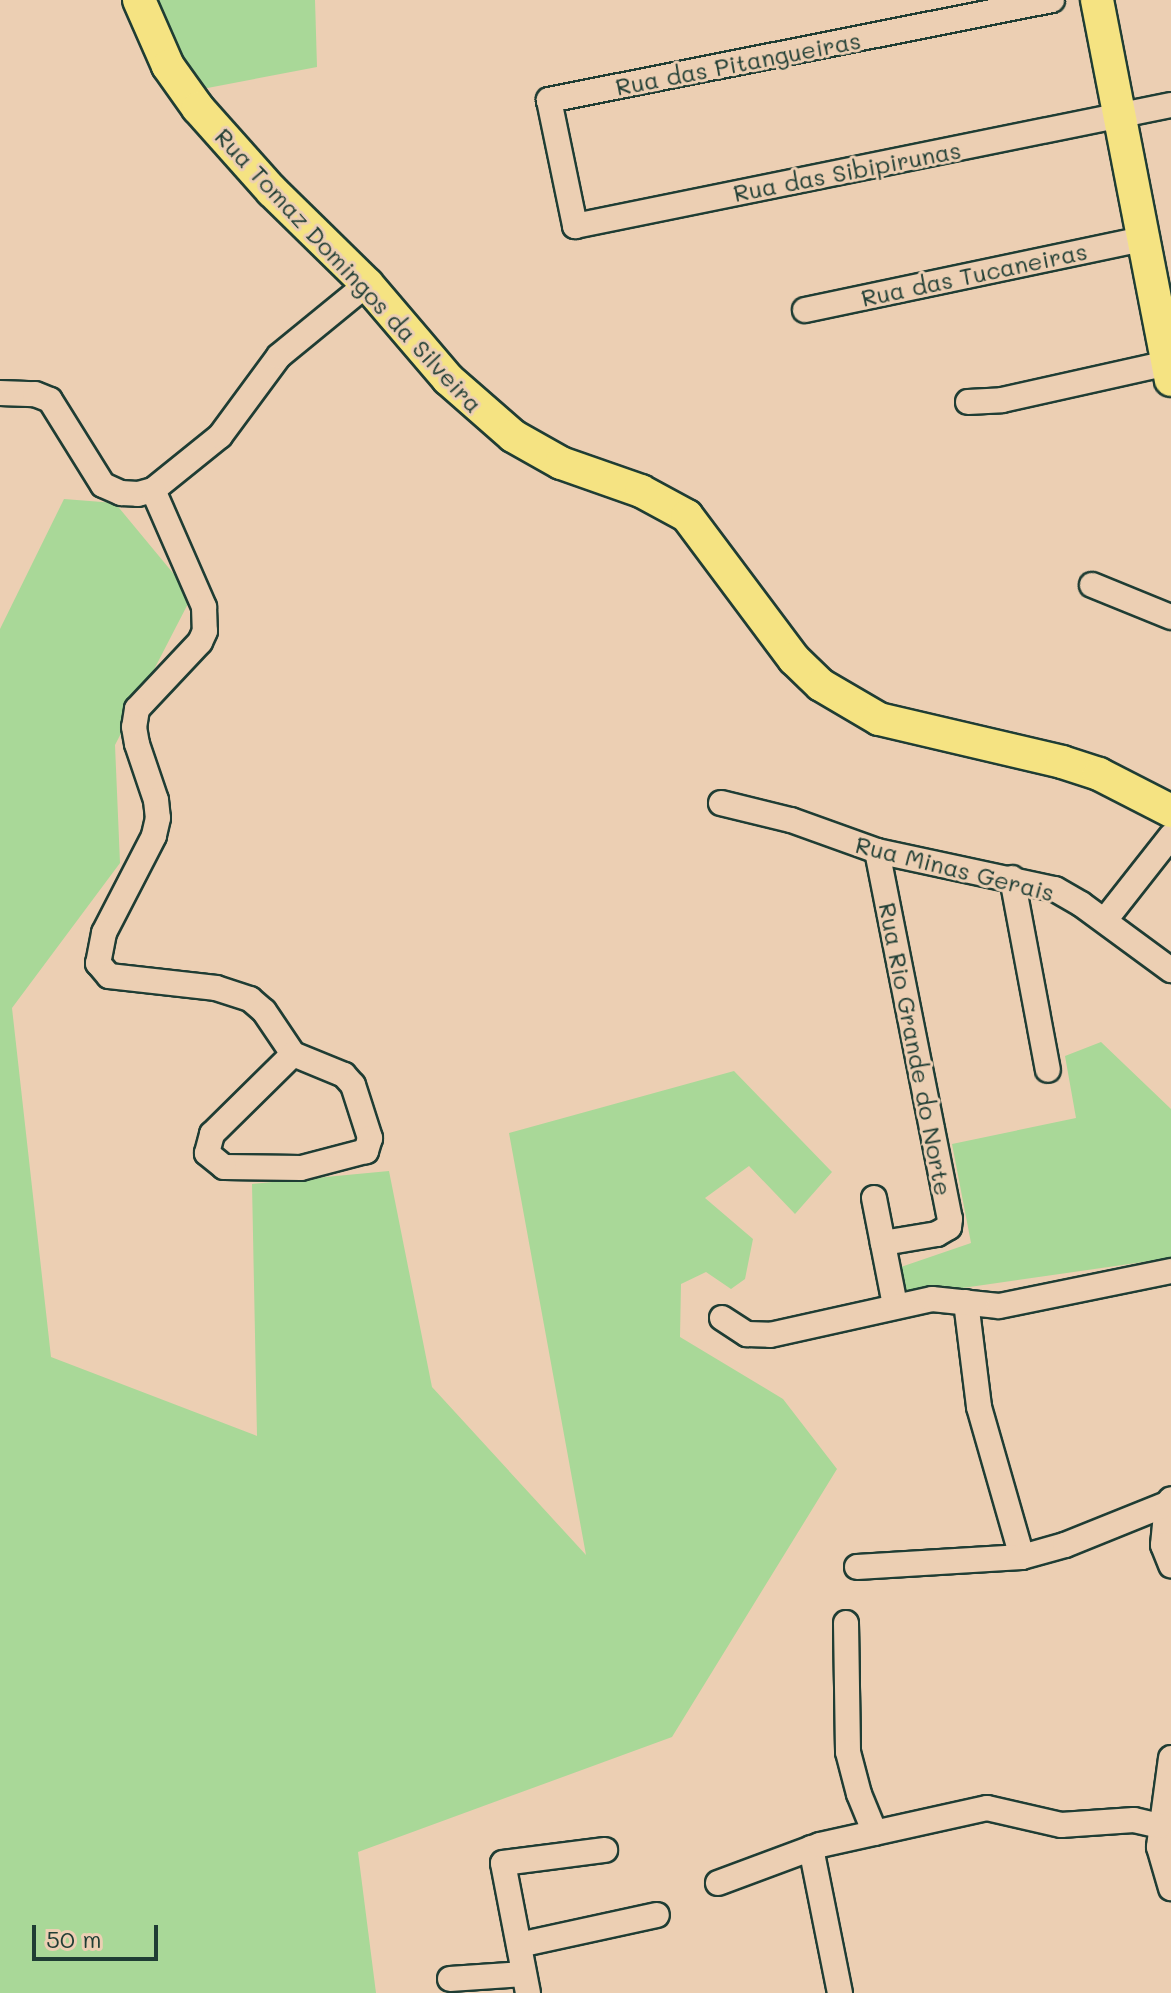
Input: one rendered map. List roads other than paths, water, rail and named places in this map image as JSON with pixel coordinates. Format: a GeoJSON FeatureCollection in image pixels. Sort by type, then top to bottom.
{"type":"FeatureCollection","features":[{"type":"Feature","properties":{"kind":"main road","name":"Rua Tomaz Domingos da Silveira"},"geometry":{"type":"LineString","coordinates":[[139,0],[168,66],[198,108],[272,191],[367,284],[448,379],[513,436],[561,463],[670,503],[687,516],[794,659],[821,685],[879,719],[1087,770],[1171,811]]}},
{"type":"Feature","properties":{"kind":"main road"},"geometry":{"type":"LineString","coordinates":[[1097,0],[1168,354]]}},
{"type":"Feature","properties":{"kind":"street","name":"Rua das Pitangueiras"},"geometry":{"type":"LineString","coordinates":[[575,226],[549,100],[1052,0]]}},
{"type":"Feature","properties":{"kind":"street","name":"Rua das Sibipirunas"},"geometry":{"type":"LineString","coordinates":[[575,226],[1171,105]]}},
{"type":"Feature","properties":{"kind":"street","name":"Rua das Tucaneiras"},"geometry":{"type":"LineString","coordinates":[[805,310],[1143,239]]}},
{"type":"Feature","properties":{"kind":"street"},"geometry":{"type":"LineString","coordinates":[[0,393],[35,394],[50,400],[103,485],[121,493],[138,494],[153,490],[220,436],[288,348],[367,284]]}},
{"type":"Feature","properties":{"kind":"street"},"geometry":{"type":"LineString","coordinates":[[968,402],[1002,400],[1168,354]]}},
{"type":"Feature","properties":{"kind":"street"},"geometry":{"type":"LineString","coordinates":[[153,490],[204,607],[205,631],[200,642],[137,709],[136,736],[158,818],[154,836],[104,933],[98,963],[109,976],[216,988],[250,999],[264,1011],[293,1054],[344,1075],[353,1085],[370,1138],[369,1148],[301,1168],[224,1167],[214,1162],[207,1153],[212,1134],[293,1054]]}},
{"type":"Feature","properties":{"kind":"street"},"geometry":{"type":"LineString","coordinates":[[1092,585],[1171,617]]}},
{"type":"Feature","properties":{"kind":"street","name":"Rua Minas Gerais"},"geometry":{"type":"LineString","coordinates":[[721,803],[791,820],[877,851],[1055,889],[1105,920],[1171,970]]}},
{"type":"Feature","properties":{"kind":"street"},"geometry":{"type":"LineString","coordinates":[[1105,920],[1171,836]]}},
{"type":"Feature","properties":{"kind":"street","name":"Rua Rio Grande do Norte"},"geometry":{"type":"LineString","coordinates":[[877,851],[950,1219],[949,1227],[937,1234],[883,1243]]}},
{"type":"Feature","properties":{"kind":"street"},"geometry":{"type":"LineString","coordinates":[[1012,878],[1048,1070]]}},
{"type":"Feature","properties":{"kind":"street"},"geometry":{"type":"LineString","coordinates":[[874,1198],[895,1305]]}},
{"type":"Feature","properties":{"kind":"street"},"geometry":{"type":"LineString","coordinates":[[722,1318],[758,1337],[932,1299],[999,1306],[1171,1271]]}},
{"type":"Feature","properties":{"kind":"street"},"geometry":{"type":"LineString","coordinates":[[966,1302],[979,1407],[1022,1557]]}},
{"type":"Feature","properties":{"kind":"street"},"geometry":{"type":"LineString","coordinates":[[857,1567],[1022,1557],[1065,1545],[1169,1501]]}},
{"type":"Feature","properties":{"kind":"street"},"geometry":{"type":"LineString","coordinates":[[1169,1501],[1163,1545],[1171,1565]]}},
{"type":"Feature","properties":{"kind":"street"},"geometry":{"type":"LineString","coordinates":[[846,1623],[848,1752],[859,1794],[875,1833]]}},
{"type":"Feature","properties":{"kind":"street"},"geometry":{"type":"LineString","coordinates":[[1171,1758],[1168,1796],[1159,1826],[1159,1847],[1171,1888]]}},
{"type":"Feature","properties":{"kind":"street"},"geometry":{"type":"LineString","coordinates":[[718,1883],[811,1848],[987,1808],[1061,1825],[1134,1820],[1159,1826]]}},
{"type":"Feature","properties":{"kind":"street"},"geometry":{"type":"LineString","coordinates":[[811,1848],[840,1993]]}},
{"type":"Feature","properties":{"kind":"street"},"geometry":{"type":"LineString","coordinates":[[450,1979],[526,1983],[503,1863],[605,1850]]}},
{"type":"Feature","properties":{"kind":"street"},"geometry":{"type":"LineString","coordinates":[[519,1945],[657,1915]]}}]}
